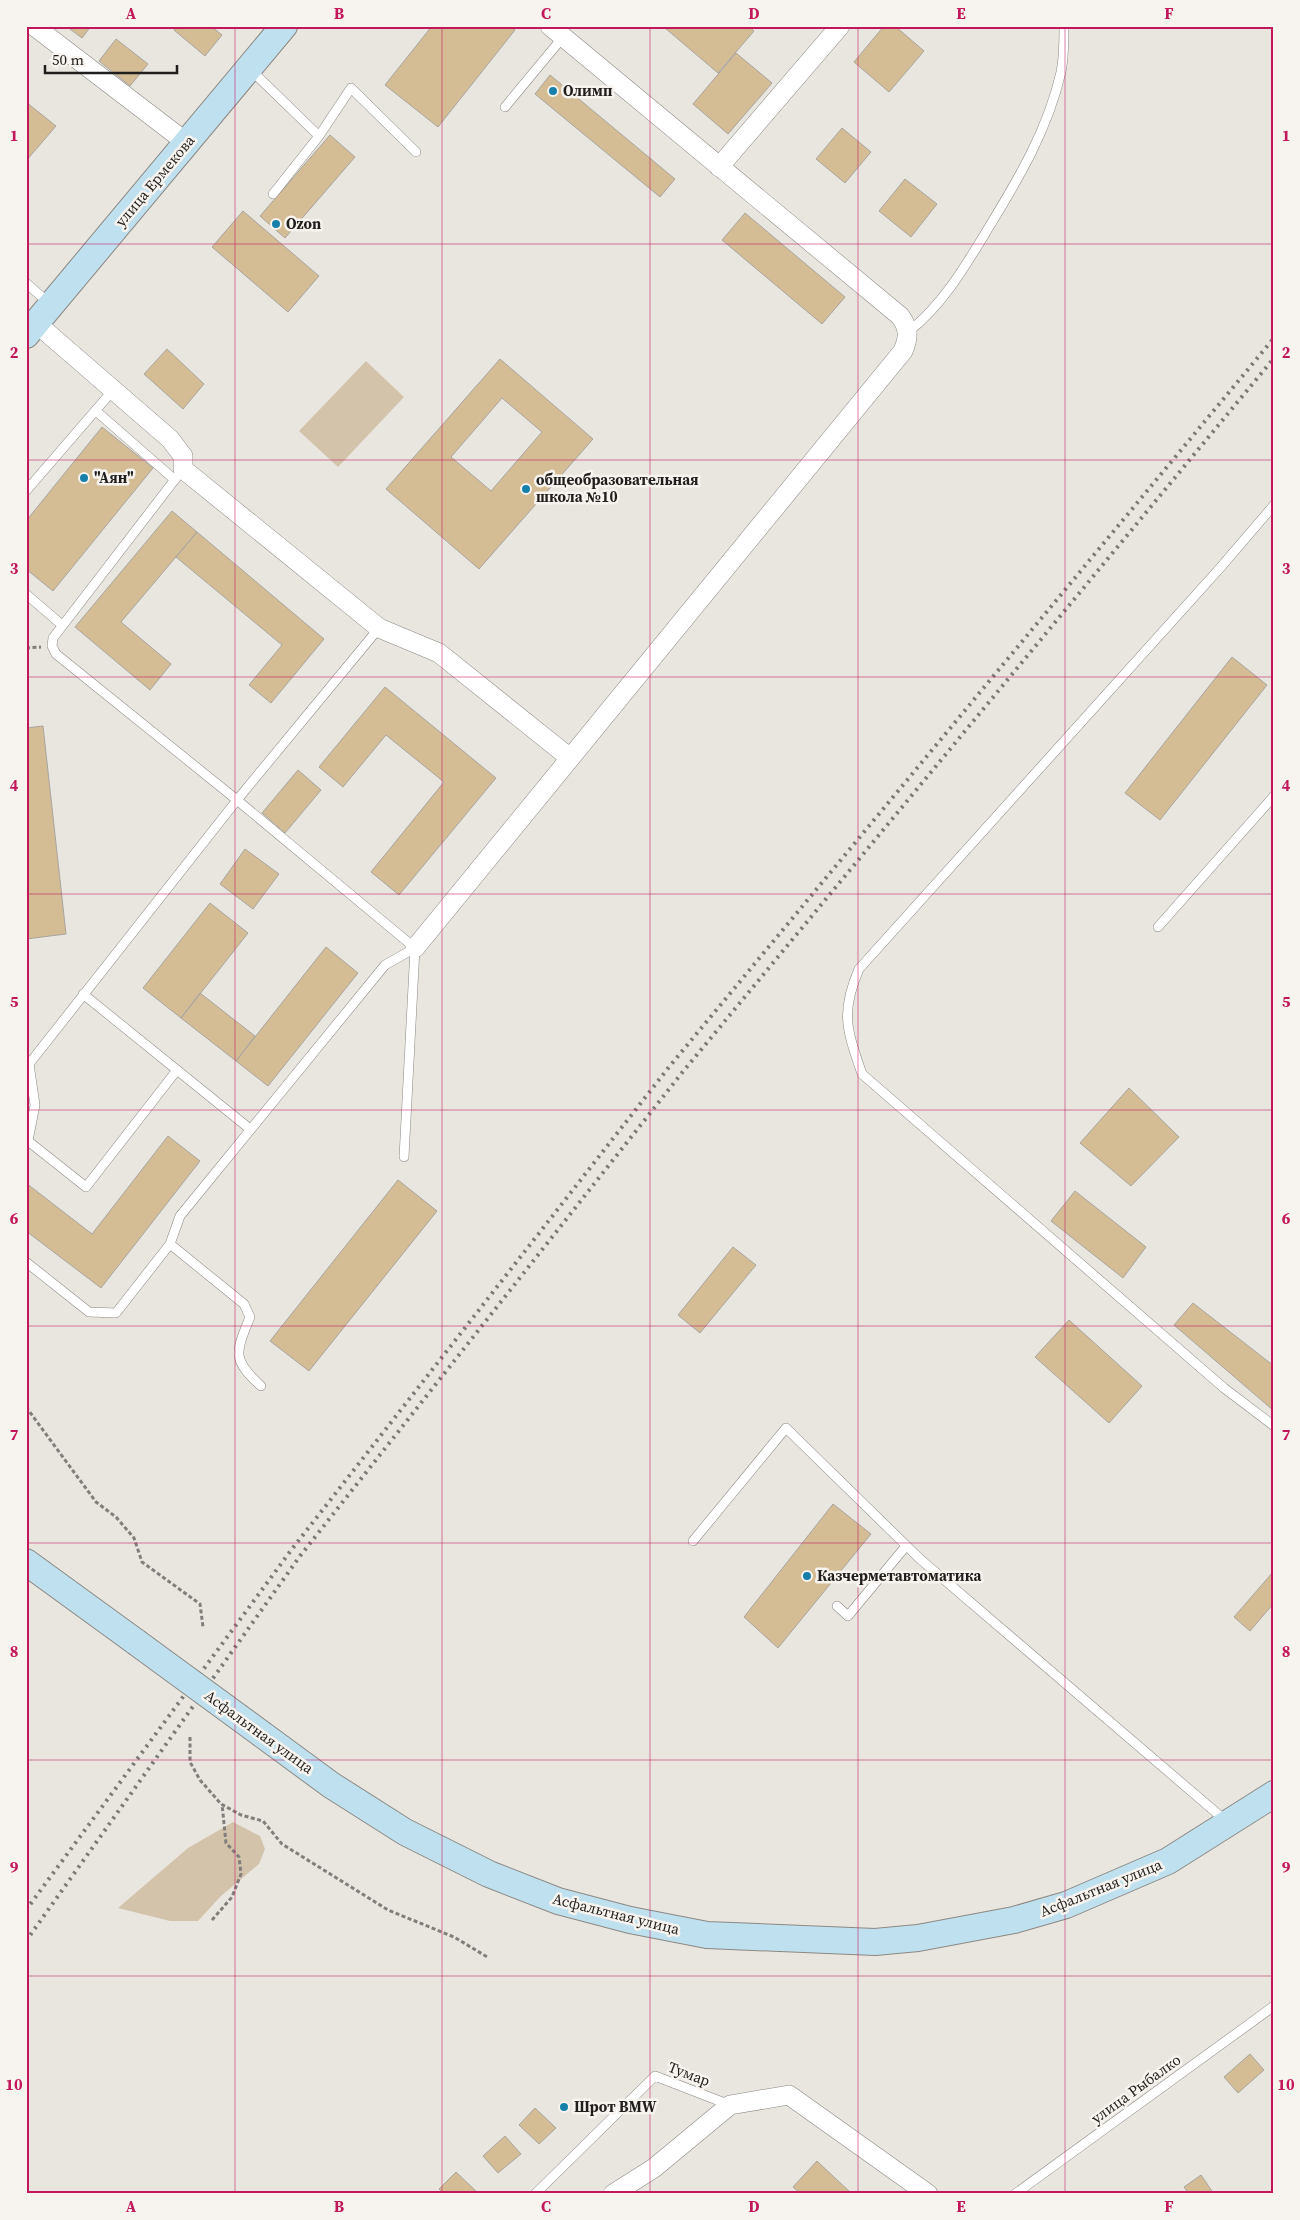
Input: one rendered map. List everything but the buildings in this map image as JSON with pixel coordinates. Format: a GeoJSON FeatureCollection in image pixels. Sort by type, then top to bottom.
{"type":"FeatureCollection","features":[{"type":"Feature","properties":{"kind":"main road","name":"улица Ермекова"},"geometry":{"type":"LineString","coordinates":[[38,321],[284,26]]}},
{"type":"Feature","properties":{"kind":"main road","name":"Асфальтная улица"},"geometry":{"type":"LineString","coordinates":[[26,1562],[331,1785],[405,1832],[489,1874],[558,1901],[630,1920],[707,1935],[875,1942],[918,1938],[1014,1920],[1066,1905],[1168,1861],[1274,1794]]}},
{"type":"Feature","properties":{"kind":"street"},"geometry":{"type":"LineString","coordinates":[[34,26],[187,143]]}},
{"type":"Feature","properties":{"kind":"street"},"geometry":{"type":"LineString","coordinates":[[719,167],[840,26]]}},
{"type":"Feature","properties":{"kind":"street"},"geometry":{"type":"LineString","coordinates":[[415,948],[903,351],[908,332],[906,324],[900,316],[556,32]]}},
{"type":"Feature","properties":{"kind":"street"},"geometry":{"type":"LineString","coordinates":[[38,321],[170,439],[183,456],[179,474],[379,628],[440,653],[570,758]]}},
{"type":"Feature","properties":{"kind":"street"},"geometry":{"type":"LineString","coordinates":[[613,2194],[654,2168],[730,2105],[789,2095],[928,2194]]}},
{"type":"Feature","properties":{"kind":"lane"},"geometry":{"type":"LineString","coordinates":[[908,332],[923,320],[940,301],[972,256],[1042,131],[1061,71],[1064,27]]}},
{"type":"Feature","properties":{"kind":"lane"},"geometry":{"type":"LineString","coordinates":[[504,107],[556,32]]}},
{"type":"Feature","properties":{"kind":"lane"},"geometry":{"type":"LineString","coordinates":[[249,68],[319,136]]}},
{"type":"Feature","properties":{"kind":"lane"},"geometry":{"type":"LineString","coordinates":[[273,194],[319,136],[351,88],[416,152]]}},
{"type":"Feature","properties":{"kind":"lane"},"geometry":{"type":"LineString","coordinates":[[26,283],[38,321]]}},
{"type":"Feature","properties":{"kind":"lane"},"geometry":{"type":"LineString","coordinates":[[26,491],[114,390]]}},
{"type":"Feature","properties":{"kind":"lane"},"geometry":{"type":"LineString","coordinates":[[96,411],[179,474],[52,638],[52,646],[56,654],[237,800],[415,948]]}},
{"type":"Feature","properties":{"kind":"lane"},"geometry":{"type":"LineString","coordinates":[[1274,505],[1220,568],[859,969],[849,993],[847,1032],[862,1074],[1224,1388],[1274,1426]]}},
{"type":"Feature","properties":{"kind":"lane"},"geometry":{"type":"LineString","coordinates":[[26,594],[62,625]]}},
{"type":"Feature","properties":{"kind":"lane"},"geometry":{"type":"LineString","coordinates":[[177,1070],[86,1187],[28,1141],[35,1105],[27,1064],[237,800],[379,628]]}},
{"type":"Feature","properties":{"kind":"lane"},"geometry":{"type":"LineString","coordinates":[[1158,927],[1274,796]]}},
{"type":"Feature","properties":{"kind":"lane"},"geometry":{"type":"LineString","coordinates":[[26,1262],[89,1312],[116,1313],[170,1244],[180,1216],[250,1129],[385,965],[415,948]]}},
{"type":"Feature","properties":{"kind":"lane"},"geometry":{"type":"LineString","coordinates":[[404,1158],[415,948]]}},
{"type":"Feature","properties":{"kind":"lane"},"geometry":{"type":"LineString","coordinates":[[83,994],[250,1129]]}},
{"type":"Feature","properties":{"kind":"lane"},"geometry":{"type":"LineString","coordinates":[[170,1244],[244,1304],[250,1317],[237,1349],[244,1371],[261,1386]]}},
{"type":"Feature","properties":{"kind":"lane"},"geometry":{"type":"LineString","coordinates":[[693,1541],[786,1428],[906,1546],[1228,1823]]}},
{"type":"Feature","properties":{"kind":"lane"},"geometry":{"type":"LineString","coordinates":[[838,1606],[848,1616],[906,1546]]}},
{"type":"Feature","properties":{"kind":"lane","name":"улица Рыбалко"},"geometry":{"type":"LineString","coordinates":[[1015,2194],[1274,2006]]}},
{"type":"Feature","properties":{"kind":"lane","name":"Тумар"},"geometry":{"type":"LineString","coordinates":[[535,2194],[655,2076],[730,2105]]}},
{"type":"Feature","properties":{"kind":"path"},"geometry":{"type":"LineString","coordinates":[[26,1407],[96,1502],[116,1516],[134,1538],[142,1562],[157,1575],[200,1604],[203,1627]]}},
{"type":"Feature","properties":{"kind":"path"},"geometry":{"type":"LineString","coordinates":[[190,1738],[190,1762],[200,1780],[222,1804],[241,1815],[263,1821],[282,1844],[388,1910],[454,1937],[489,1958]]}},
{"type":"Feature","properties":{"kind":"path"},"geometry":{"type":"LineString","coordinates":[[212,1920],[232,1897],[241,1874],[239,1857],[226,1843],[222,1804]]}},
{"type":"Feature","properties":{"kind":"shaded area"},"geometry":{"type":"Polygon","coordinates":[[[366,361],[404,397],[338,467],[299,431],[366,361]]]}},
{"type":"Feature","properties":{"kind":"shaded area"},"geometry":{"type":"Polygon","coordinates":[[[233,1822],[260,1836],[265,1849],[259,1864],[221,1896],[198,1921],[170,1921],[118,1908],[188,1848],[233,1822]]]}},
{"type":"Feature","properties":{"kind":"railway"},"geometry":{"type":"LineString","coordinates":[[26,1910],[292,1549],[669,1067],[1274,338]]}},
{"type":"Feature","properties":{"kind":"railway"},"geometry":{"type":"LineString","coordinates":[[26,1941],[300,1556],[681,1074],[1274,358]]}},
{"type":"Feature","properties":{"kind":"place","name":"Олимп"},"geometry":{"type":"Point","coordinates":[553,91]}},
{"type":"Feature","properties":{"kind":"place","name":"Ozon"},"geometry":{"type":"Point","coordinates":[276,224]}},
{"type":"Feature","properties":{"kind":"place","name":"\"Аян\""},"geometry":{"type":"Point","coordinates":[84,478]}},
{"type":"Feature","properties":{"kind":"place","name":"общеобразовательная школа №10"},"geometry":{"type":"Point","coordinates":[526,489]}},
{"type":"Feature","properties":{"kind":"place","name":"Казчерметавтоматика"},"geometry":{"type":"Point","coordinates":[807,1576]}},
{"type":"Feature","properties":{"kind":"place","name":"Шрот BMW"},"geometry":{"type":"Point","coordinates":[564,2107]}}]}
